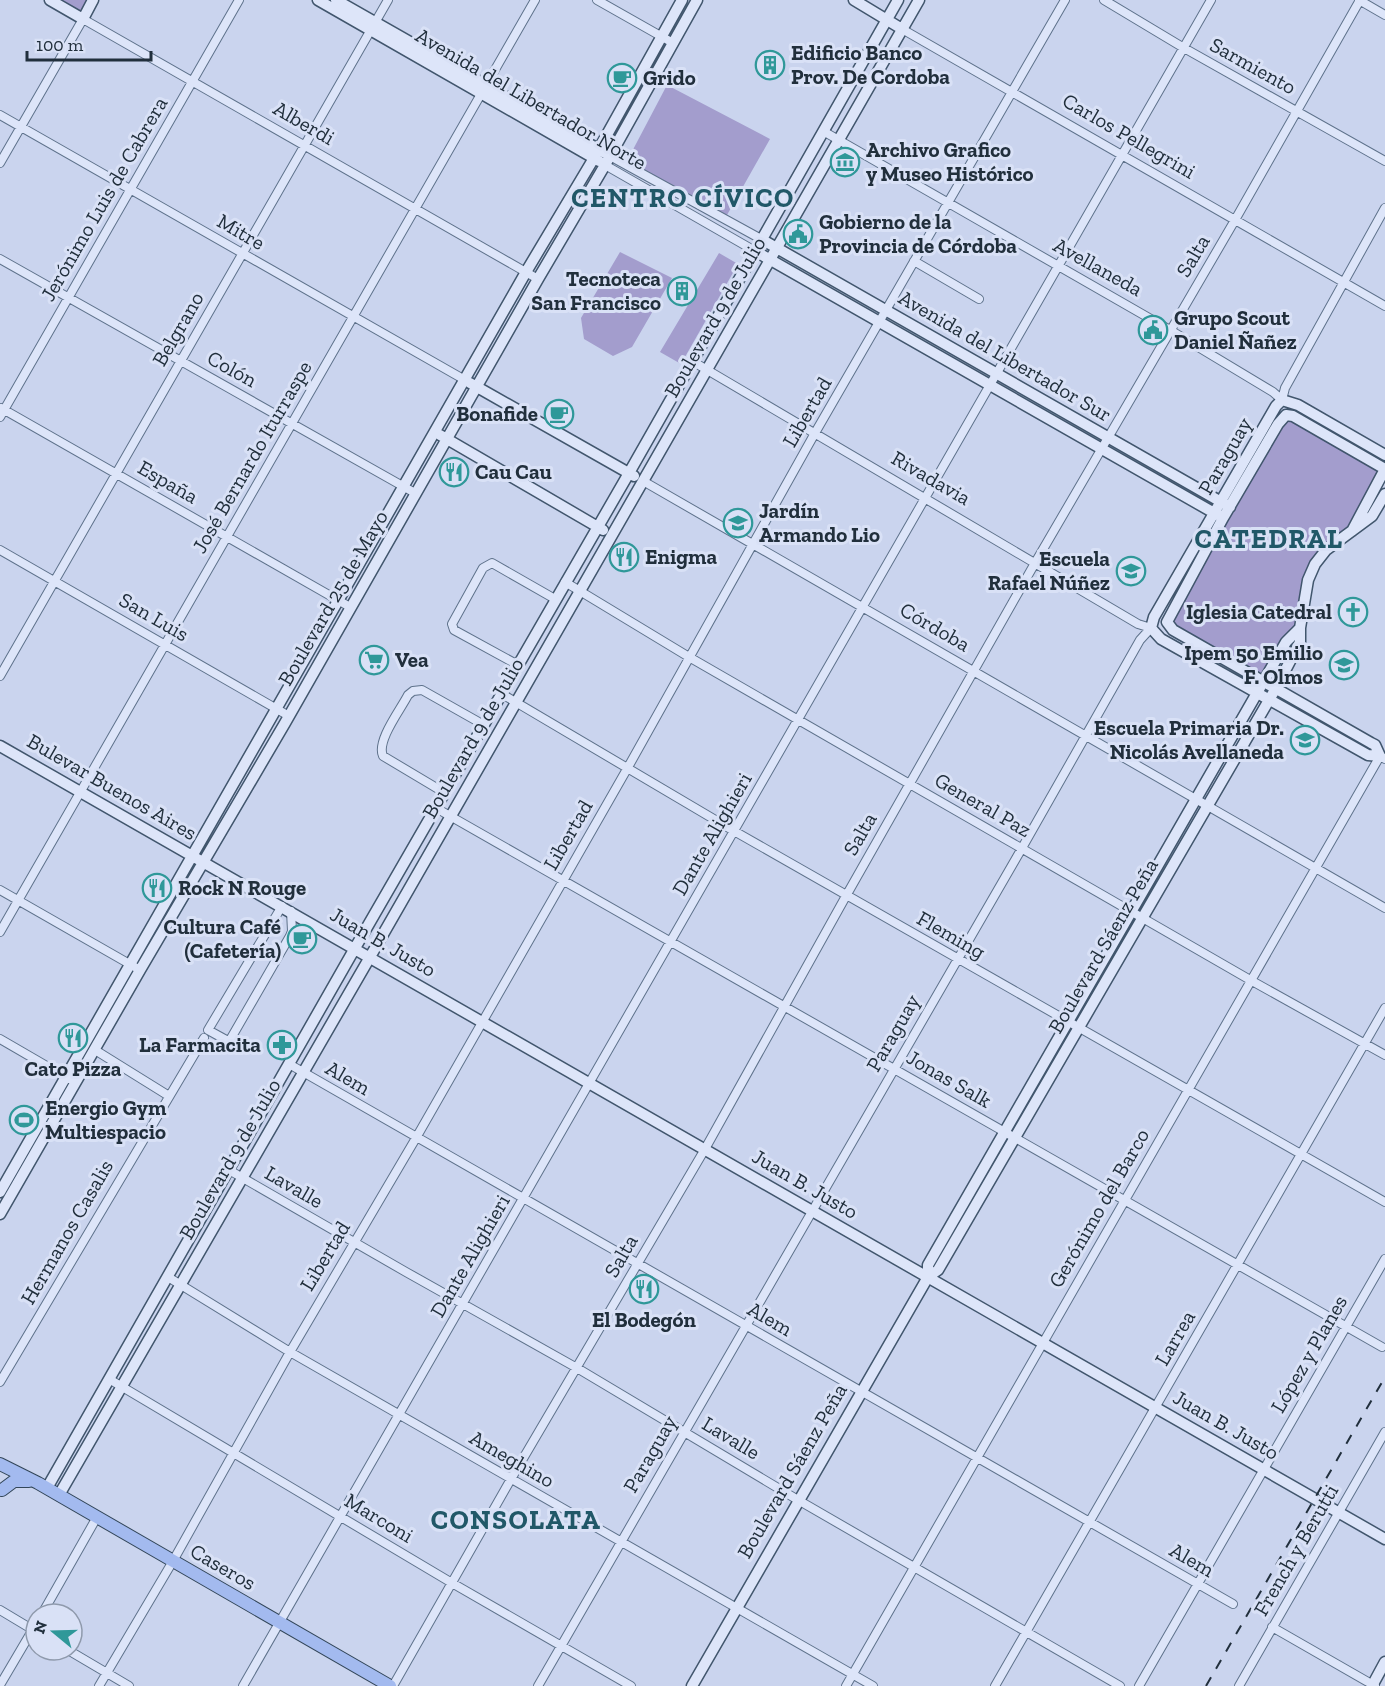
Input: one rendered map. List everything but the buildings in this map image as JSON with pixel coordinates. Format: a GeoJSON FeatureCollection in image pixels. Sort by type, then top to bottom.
{"type":"FeatureCollection","features":[{"type":"Feature","properties":{"kind":"main road","name":"Alberdi"},"geometry":{"type":"LineString","coordinates":[[50,0],[83,19]]}},
{"type":"Feature","properties":{"kind":"main road"},"geometry":{"type":"LineString","coordinates":[[83,19],[93,0]]}},
{"type":"Feature","properties":{"kind":"main road","name":"Avenida del Libertador Norte"},"geometry":{"type":"LineString","coordinates":[[318,0],[373,26],[608,160]]}},
{"type":"Feature","properties":{"kind":"main road","name":"Avenida del Libertador Norte"},"geometry":{"type":"LineString","coordinates":[[336,0],[373,26]]}},
{"type":"Feature","properties":{"kind":"main road","name":"Boulevard 25 de Mayo"},"geometry":{"type":"LineString","coordinates":[[70,1080],[95,1050],[193,855],[682,0]]}},
{"type":"Feature","properties":{"kind":"main road","name":"Boulevard 25 de Mayo"},"geometry":{"type":"LineString","coordinates":[[0,1214],[5,1186],[135,967],[205,862],[476,386],[608,160],[697,0]]}},
{"type":"Feature","properties":{"kind":"main road","name":"Carlos Pellegrini"},"geometry":{"type":"LineString","coordinates":[[854,0],[902,28]]}},
{"type":"Feature","properties":{"kind":"main road","name":"Boulevard 9 de Julio"},"geometry":{"type":"LineString","coordinates":[[42,1485],[109,1379],[168,1277],[898,0]]}},
{"type":"Feature","properties":{"kind":"main road","name":"Boulevard 9 de Julio"},"geometry":{"type":"LineString","coordinates":[[59,1495],[840,141],[919,0]]}},
{"type":"Feature","properties":{"kind":"main road","name":"Avenida del Libertador Sur"},"geometry":{"type":"LineString","coordinates":[[761,239],[1225,504]]}},
{"type":"Feature","properties":{"kind":"main road","name":"Avenida del Libertador Sur"},"geometry":{"type":"LineString","coordinates":[[754,251],[1219,515]]}},
{"type":"Feature","properties":{"kind":"main road","name":"Córdoba"},"geometry":{"type":"LineString","coordinates":[[465,380],[643,481]]}},
{"type":"Feature","properties":{"kind":"main road","name":"Paraguay"},"geometry":{"type":"LineString","coordinates":[[1225,504],[1286,415],[1282,400]]}},
{"type":"Feature","properties":{"kind":"main road","name":"Paraguay"},"geometry":{"type":"LineString","coordinates":[[1167,622],[1219,515],[1276,406],[1282,400]]}},
{"type":"Feature","properties":{"kind":"main road","name":"Avellaneda"},"geometry":{"type":"LineString","coordinates":[[1282,400],[1298,405],[1385,455]]}},
{"type":"Feature","properties":{"kind":"main road"},"geometry":{"type":"LineString","coordinates":[[1286,415],[1293,416],[1385,469]]}},
{"type":"Feature","properties":{"kind":"main road"},"geometry":{"type":"LineString","coordinates":[[435,432],[612,535]]}},
{"type":"Feature","properties":{"kind":"main road","name":"Boulevard Sáenz Peña"},"geometry":{"type":"LineString","coordinates":[[1352,531],[1385,469]]}},
{"type":"Feature","properties":{"kind":"main road","name":"Boulevard Sáenz Peña"},"geometry":{"type":"LineString","coordinates":[[692,1686],[928,1277],[939,1270],[1296,652],[1300,642],[1308,580],[1315,564],[1326,550],[1372,516],[1385,495]]}},
{"type":"Feature","properties":{"kind":"main road","name":"Paraguay"},"geometry":{"type":"LineString","coordinates":[[1151,628],[1154,617],[1219,515]]}},
{"type":"Feature","properties":{"kind":"main road"},"geometry":{"type":"LineString","coordinates":[[1151,628],[1167,622],[1173,630],[1375,745],[1383,754]]}},
{"type":"Feature","properties":{"kind":"main road","name":"Rivadavia"},"geometry":{"type":"LineString","coordinates":[[1151,628],[1161,639],[1368,755],[1383,754]]}},
{"type":"Feature","properties":{"kind":"main road","name":"Boulevard Sáenz Peña"},"geometry":{"type":"LineString","coordinates":[[928,1277],[928,1265],[1286,642],[1300,628]]}},
{"type":"Feature","properties":{"kind":"main road","name":"Bulevar Buenos Aires"},"geometry":{"type":"LineString","coordinates":[[0,746],[205,862]]}},
{"type":"Feature","properties":{"kind":"main road","name":"Juan B. Justo"},"geometry":{"type":"LineString","coordinates":[[205,862],[1385,1539]]}},
{"type":"Feature","properties":{"kind":"main road","name":"Caseros"},"geometry":{"type":"LineString","coordinates":[[0,1464],[42,1485],[392,1686]]}},
{"type":"Feature","properties":{"kind":"main road"},"geometry":{"type":"LineString","coordinates":[[0,1471],[3,1480],[1,1493]]}},
{"type":"Feature","properties":{"kind":"main road"},"geometry":{"type":"LineString","coordinates":[[1,1493],[14,1481],[42,1485]]}},
{"type":"Feature","properties":{"kind":"main road"},"geometry":{"type":"LineString","coordinates":[[1373,1685],[1385,1662]]}},
{"type":"Feature","properties":{"kind":"street","name":"Jerónimo Luis de Cabrera"},"geometry":{"type":"LineString","coordinates":[[1,411],[239,0]]}},
{"type":"Feature","properties":{"kind":"street","name":"Belgrano"},"geometry":{"type":"LineString","coordinates":[[0,676],[388,0]]}},
{"type":"Feature","properties":{"kind":"street","name":"José Bernardo Iturraspe"},"geometry":{"type":"LineString","coordinates":[[0,932],[535,0]]}},
{"type":"Feature","properties":{"kind":"street"},"geometry":{"type":"LineString","coordinates":[[597,0],[673,43]]}},
{"type":"Feature","properties":{"kind":"street","name":"Libertad"},"geometry":{"type":"LineString","coordinates":[[99,1686],[564,880],[815,433],[1065,0]]}},
{"type":"Feature","properties":{"kind":"street","name":"Sarmiento"},"geometry":{"type":"LineString","coordinates":[[1104,0],[1184,48],[1385,161]]}},
{"type":"Feature","properties":{"kind":"street","name":"Dante Alighieri"},"geometry":{"type":"LineString","coordinates":[[243,1686],[1211,0]]}},
{"type":"Feature","properties":{"kind":"street"},"geometry":{"type":"LineString","coordinates":[[1360,0],[1385,15]]}},
{"type":"Feature","properties":{"kind":"street","name":"Salta"},"geometry":{"type":"LineString","coordinates":[[392,1686],[705,1149],[1035,563],[1360,0]]}},
{"type":"Feature","properties":{"kind":"street","name":"Alberdi"},"geometry":{"type":"LineString","coordinates":[[83,19],[538,279]]}},
{"type":"Feature","properties":{"kind":"street"},"geometry":{"type":"LineString","coordinates":[[0,163],[83,19]]}},
{"type":"Feature","properties":{"kind":"street","name":"Carlos Pellegrini"},"geometry":{"type":"LineString","coordinates":[[902,28],[1385,306]]}},
{"type":"Feature","properties":{"kind":"street","name":"Mitre"},"geometry":{"type":"LineString","coordinates":[[0,115],[465,380]]}},
{"type":"Feature","properties":{"kind":"street","name":"Avellaneda"},"geometry":{"type":"LineString","coordinates":[[823,130],[947,204],[1170,330],[1273,392],[1282,400]]}},
{"type":"Feature","properties":{"kind":"street","name":"Avenida del Libertador Norte"},"geometry":{"type":"LineString","coordinates":[[608,160],[761,239]]}},
{"type":"Feature","properties":{"kind":"street","name":"Avenida del Libertador Norte"},"geometry":{"type":"LineString","coordinates":[[608,160],[754,251]]}},
{"type":"Feature","properties":{"kind":"street","name":"Paraguay"},"geometry":{"type":"LineString","coordinates":[[1282,400],[1284,388],[1385,208]]}},
{"type":"Feature","properties":{"kind":"street","name":"Colón"},"geometry":{"type":"LineString","coordinates":[[0,259],[415,493]]}},
{"type":"Feature","properties":{"kind":"street"},"geometry":{"type":"LineString","coordinates":[[914,261],[979,299]]}},
{"type":"Feature","properties":{"kind":"street","name":"Rivadavia"},"geometry":{"type":"LineString","coordinates":[[692,361],[1138,624],[1151,628]]}},
{"type":"Feature","properties":{"kind":"street","name":"España"},"geometry":{"type":"LineString","coordinates":[[1,411],[116,473],[350,607]]}},
{"type":"Feature","properties":{"kind":"street","name":"Córdoba"},"geometry":{"type":"LineString","coordinates":[[643,481],[1385,908]]}},
{"type":"Feature","properties":{"kind":"street","name":"San Luis"},"geometry":{"type":"LineString","coordinates":[[0,550],[289,716]]}},
{"type":"Feature","properties":{"kind":"street"},"geometry":{"type":"LineString","coordinates":[[518,665],[454,630],[452,624],[483,568],[492,563],[555,599]]}},
{"type":"Feature","properties":{"kind":"street","name":"General Paz"},"geometry":{"type":"LineString","coordinates":[[566,582],[689,657],[1385,1055]]}},
{"type":"Feature","properties":{"kind":"street","name":"Paraguay"},"geometry":{"type":"LineString","coordinates":[[538,1686],[1140,640],[1151,628]]}},
{"type":"Feature","properties":{"kind":"street"},"geometry":{"type":"LineString","coordinates":[[445,793],[383,756],[380,748],[383,740],[408,695],[413,691],[422,690],[484,725]]}},
{"type":"Feature","properties":{"kind":"street","name":"Fleming"},"geometry":{"type":"LineString","coordinates":[[502,694],[957,960],[1385,1202]]}},
{"type":"Feature","properties":{"kind":"street","name":"Gerónimo del Barco"},"geometry":{"type":"LineString","coordinates":[[846,1686],[1383,754]]}},
{"type":"Feature","properties":{"kind":"street"},"geometry":{"type":"LineString","coordinates":[[234,783],[245,790]]}},
{"type":"Feature","properties":{"kind":"street","name":"Jonas Salk"},"geometry":{"type":"LineString","coordinates":[[436,808],[1382,1347]]}},
{"type":"Feature","properties":{"kind":"street"},"geometry":{"type":"LineString","coordinates":[[0,890],[135,967]]}},
{"type":"Feature","properties":{"kind":"street"},"geometry":{"type":"LineString","coordinates":[[206,1034],[230,1040],[290,936],[292,931],[287,909]]}},
{"type":"Feature","properties":{"kind":"street","name":"Hermanos Casalis"},"geometry":{"type":"LineString","coordinates":[[0,1382],[206,1034],[287,909]]}},
{"type":"Feature","properties":{"kind":"street","name":"Larrea"},"geometry":{"type":"LineString","coordinates":[[995,1686],[1385,1008]]}},
{"type":"Feature","properties":{"kind":"street"},"geometry":{"type":"LineString","coordinates":[[0,1039],[70,1080]]}},
{"type":"Feature","properties":{"kind":"street"},"geometry":{"type":"LineString","coordinates":[[95,1050],[169,1096]]}},
{"type":"Feature","properties":{"kind":"street","name":"Alem"},"geometry":{"type":"LineString","coordinates":[[289,1064],[1233,1604]]}},
{"type":"Feature","properties":{"kind":"street","name":"Lavalle"},"geometry":{"type":"LineString","coordinates":[[229,1170],[577,1368],[914,1568],[1120,1686]]}},
{"type":"Feature","properties":{"kind":"street","name":"López y Planes"},"geometry":{"type":"LineString","coordinates":[[1139,1686],[1385,1259]]}},
{"type":"Feature","properties":{"kind":"street","name":"Ameghino"},"geometry":{"type":"LineString","coordinates":[[168,1277],[290,1352],[873,1686]]}},
{"type":"Feature","properties":{"kind":"street","name":"Marconi"},"geometry":{"type":"LineString","coordinates":[[109,1379],[452,1583],[631,1686]]}},
{"type":"Feature","properties":{"kind":"street","name":"French y Berutti"},"geometry":{"type":"LineString","coordinates":[[1239,1686],[1385,1432]]}},
{"type":"Feature","properties":{"kind":"street"},"geometry":{"type":"LineString","coordinates":[[49,1602],[97,1517]]}},
{"type":"Feature","properties":{"kind":"street"},"geometry":{"type":"LineString","coordinates":[[0,1610],[24,1622]]}},
{"type":"Feature","properties":{"kind":"street"},"geometry":{"type":"LineString","coordinates":[[1272,1627],[1373,1685]]}},
{"type":"Feature","properties":{"kind":"street"},"geometry":{"type":"LineString","coordinates":[[0,1685],[24,1646]]}},
{"type":"Feature","properties":{"kind":"street"},"geometry":{"type":"LineString","coordinates":[[84,1659],[129,1686]]}},
{"type":"Feature","properties":{"kind":"shaded area"},"geometry":{"type":"Polygon","coordinates":[[[50,0],[93,0],[83,19],[50,0]]]}},
{"type":"Feature","properties":{"kind":"shaded area"},"geometry":{"type":"Polygon","coordinates":[[[667,85],[770,139],[727,215],[627,161],[667,85]]]}},
{"type":"Feature","properties":{"kind":"shaded area"},"geometry":{"type":"Polygon","coordinates":[[[620,252],[672,278],[632,347],[613,356],[584,339],[581,318],[620,252]]]}},
{"type":"Feature","properties":{"kind":"shaded area"},"geometry":{"type":"Polygon","coordinates":[[[719,253],[738,264],[681,364],[660,352],[719,253]]]}},
{"type":"Feature","properties":{"kind":"shaded area"},"geometry":{"type":"Polygon","coordinates":[[[1286,415],[1385,469],[1360,514],[1315,564],[1300,628],[1264,682],[1173,630],[1168,618],[1286,415]]]}},
{"type":"Feature","properties":{"kind":"railway"},"geometry":{"type":"LineString","coordinates":[[1206,1686],[1385,1377]]}},
{"type":"Feature","properties":{"kind":"place","name":"Edificio Banco Prov. De Cordoba"},"geometry":{"type":"Point","coordinates":[770,65]}},
{"type":"Feature","properties":{"kind":"place","name":"Grido"},"geometry":{"type":"Point","coordinates":[622,78]}},
{"type":"Feature","properties":{"kind":"place","name":"Archivo Grafico y Museo Histórico"},"geometry":{"type":"Point","coordinates":[845,162]}},
{"type":"Feature","properties":{"kind":"place","name":"Gobierno de la Provincia de Córdoba"},"geometry":{"type":"Point","coordinates":[798,234]}},
{"type":"Feature","properties":{"kind":"place","name":"Tecnoteca San Francisco"},"geometry":{"type":"Point","coordinates":[682,291]}},
{"type":"Feature","properties":{"kind":"place","name":"Grupo Scout Daniel Ñañez"},"geometry":{"type":"Point","coordinates":[1153,330]}},
{"type":"Feature","properties":{"kind":"place","name":"Bonafide"},"geometry":{"type":"Point","coordinates":[559,414]}},
{"type":"Feature","properties":{"kind":"place","name":"Cau Cau"},"geometry":{"type":"Point","coordinates":[454,472]}},
{"type":"Feature","properties":{"kind":"place","name":"Jardín Armando Lio"},"geometry":{"type":"Point","coordinates":[738,523]}},
{"type":"Feature","properties":{"kind":"place","name":"Enigma"},"geometry":{"type":"Point","coordinates":[624,557]}},
{"type":"Feature","properties":{"kind":"place","name":"Escuela Rafael Núñez"},"geometry":{"type":"Point","coordinates":[1131,571]}},
{"type":"Feature","properties":{"kind":"place","name":"Iglesia Catedral"},"geometry":{"type":"Point","coordinates":[1353,612]}},
{"type":"Feature","properties":{"kind":"place","name":"Vea"},"geometry":{"type":"Point","coordinates":[374,660]}},
{"type":"Feature","properties":{"kind":"place","name":"Ipem 50 Emilio F. Olmos"},"geometry":{"type":"Point","coordinates":[1344,665]}},
{"type":"Feature","properties":{"kind":"place","name":"Escuela Primaria Dr. Nicolás Avellaneda"},"geometry":{"type":"Point","coordinates":[1305,740]}},
{"type":"Feature","properties":{"kind":"place","name":"Rock N Rouge"},"geometry":{"type":"Point","coordinates":[157,888]}},
{"type":"Feature","properties":{"kind":"place","name":"Cultura Café (Cafetería)"},"geometry":{"type":"Point","coordinates":[302,939]}},
{"type":"Feature","properties":{"kind":"place","name":"Cato Pizza"},"geometry":{"type":"Point","coordinates":[73,1038]}},
{"type":"Feature","properties":{"kind":"place","name":"La Farmacita"},"geometry":{"type":"Point","coordinates":[282,1045]}},
{"type":"Feature","properties":{"kind":"place","name":"Energio Gym Multiespacio"},"geometry":{"type":"Point","coordinates":[24,1120]}},
{"type":"Feature","properties":{"kind":"place","name":"El Bodegón"},"geometry":{"type":"Point","coordinates":[644,1289]}},
{"type":"Feature","properties":{"kind":"district","name":"CENTRO CÍVICO"},"geometry":{"type":"Point","coordinates":[683,198]}},
{"type":"Feature","properties":{"kind":"district","name":"CATEDRAL"},"geometry":{"type":"Point","coordinates":[1269,539]}},
{"type":"Feature","properties":{"kind":"district","name":"CONSOLATA"},"geometry":{"type":"Point","coordinates":[516,1520]}}]}
